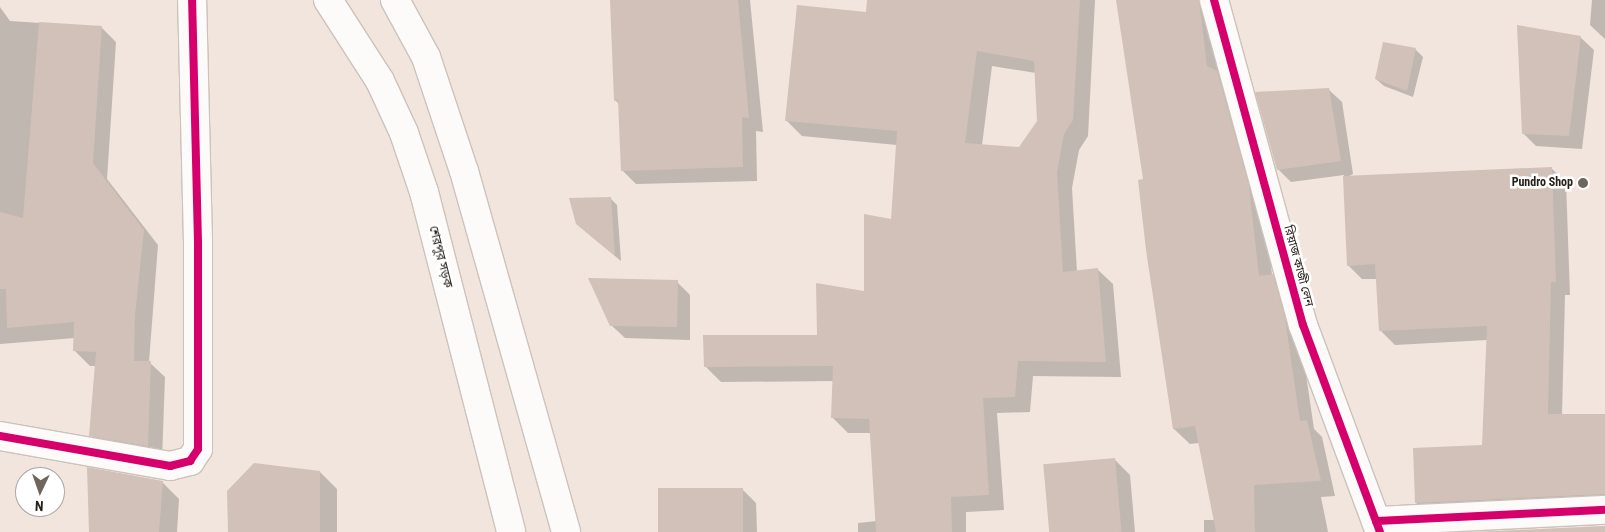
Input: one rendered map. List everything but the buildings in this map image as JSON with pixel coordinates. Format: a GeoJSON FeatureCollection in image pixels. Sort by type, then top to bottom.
{"type":"FeatureCollection","features":[{"type":"Feature","properties":{"kind":"main road"},"geometry":{"type":"LineString","coordinates":[[0,436],[170,466],[190,461],[198,449],[198,242],[192,0]]}},
{"type":"Feature","properties":{"kind":"main road","name":"শেরপুর সড়ক"},"geometry":{"type":"LineString","coordinates":[[328,0],[380,82],[404,133],[424,192],[511,532]]}},
{"type":"Feature","properties":{"kind":"main road"},"geometry":{"type":"LineString","coordinates":[[394,0],[426,57],[464,171],[566,532]]}},
{"type":"Feature","properties":{"kind":"main road","name":"রিয়াজ কাজী লেন"},"geometry":{"type":"LineString","coordinates":[[1214,0],[1303,325],[1378,527]]}},
{"type":"Feature","properties":{"kind":"main road"},"geometry":{"type":"LineString","coordinates":[[1378,527],[1605,510]]}},
{"type":"Feature","properties":{"kind":"cycle path"},"geometry":{"type":"LineString","coordinates":[[0,436],[170,466],[190,461],[198,449],[198,242],[192,0]]}},
{"type":"Feature","properties":{"kind":"cycle path"},"geometry":{"type":"LineString","coordinates":[[1214,0],[1303,325],[1380,532]]}},
{"type":"Feature","properties":{"kind":"cycle path"},"geometry":{"type":"LineString","coordinates":[[1376,521],[1605,510]]}},
{"type":"Feature","properties":{"kind":"place","name":"Pundro Shop"},"geometry":{"type":"Point","coordinates":[1583,183]}}]}
